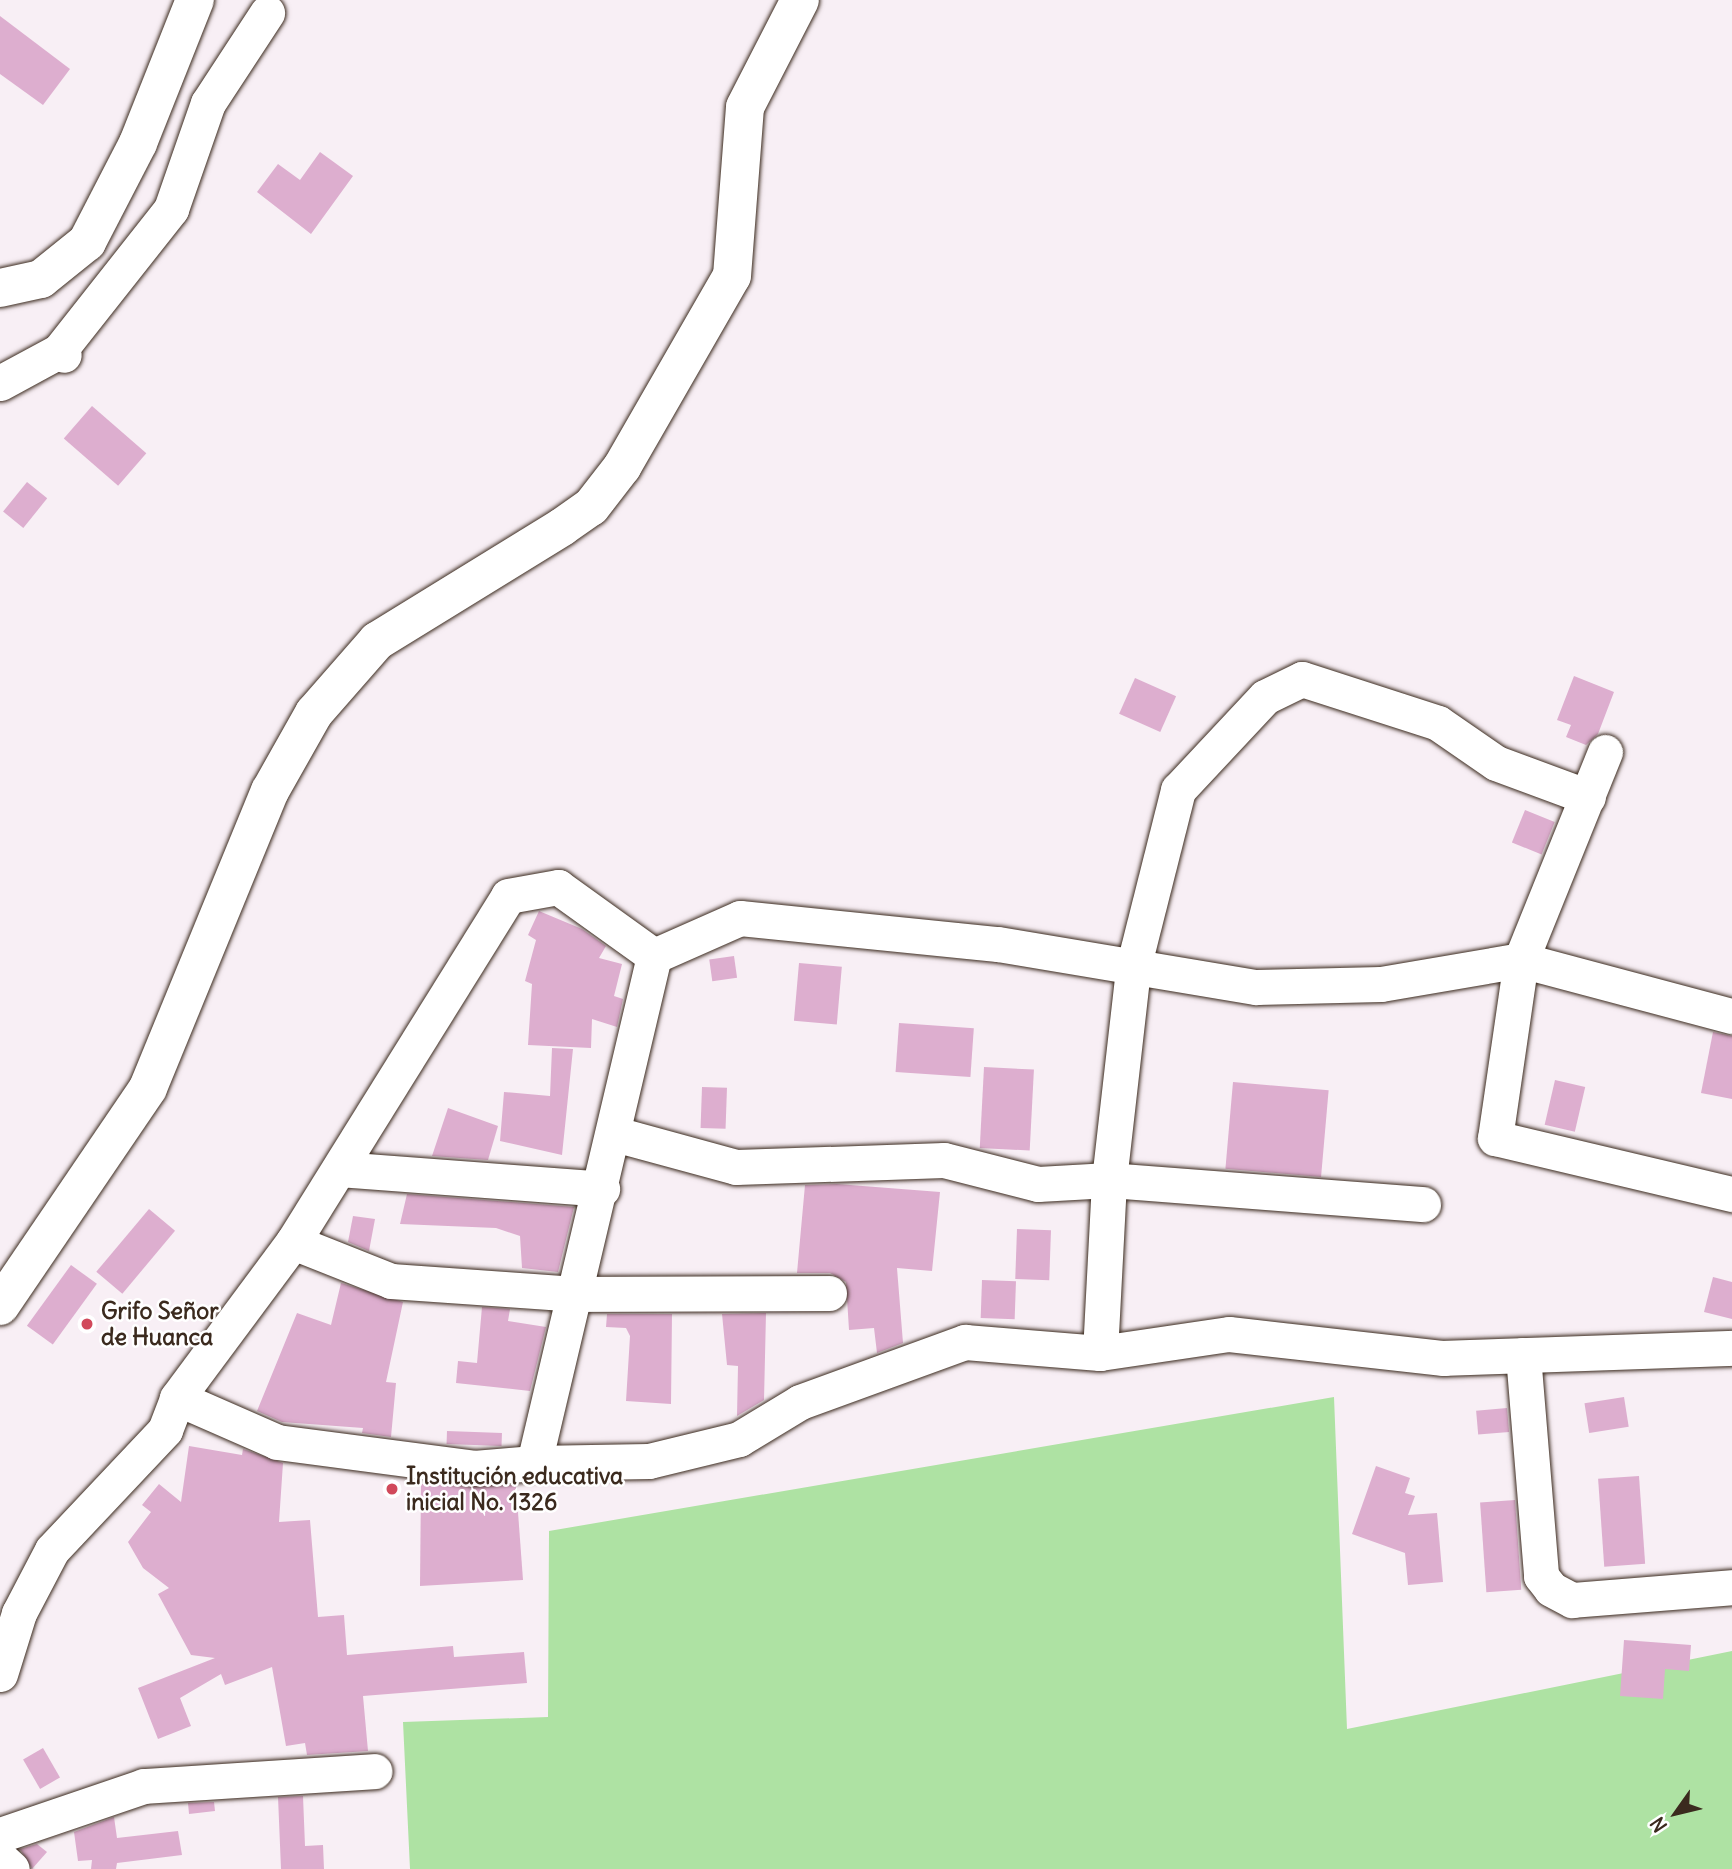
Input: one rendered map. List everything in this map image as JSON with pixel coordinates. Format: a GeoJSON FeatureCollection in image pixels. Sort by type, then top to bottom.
{"type":"FeatureCollection","features":[{"type":"Feature","properties":{"kind":"main road"},"geometry":{"type":"LineString","coordinates":[[0,288],[41,279],[87,242],[138,144],[195,0]]}},
{"type":"Feature","properties":{"kind":"main road"},"geometry":{"type":"LineString","coordinates":[[0,1306],[148,1088],[270,791],[314,713],[377,641],[562,527],[590,507],[622,467],[732,276],[745,107],[800,0]]}},
{"type":"Feature","properties":{"kind":"street"},"geometry":{"type":"LineString","coordinates":[[0,383],[61,353],[171,209],[208,103],[267,13]]}},
{"type":"Feature","properties":{"kind":"street"},"geometry":{"type":"LineString","coordinates":[[1100,1353],[1109,1180],[1133,968],[1178,790],[1265,697],[1302,679],[1438,723],[1496,763],[1588,797]]}},
{"type":"Feature","properties":{"kind":"street"},"geometry":{"type":"LineString","coordinates":[[1605,752],[1521,960],[1495,1138],[1732,1194]]}},
{"type":"Feature","properties":{"kind":"street"},"geometry":{"type":"LineString","coordinates":[[0,1674],[19,1614],[52,1550],[165,1430],[177,1398],[293,1242],[508,896],[558,887],[654,956]]}},
{"type":"Feature","properties":{"kind":"street"},"geometry":{"type":"LineString","coordinates":[[654,956],[740,918],[998,944],[1256,988],[1381,984],[1521,960],[1732,1016]]}},
{"type":"Feature","properties":{"kind":"street"},"geometry":{"type":"LineString","coordinates":[[534,1463],[579,1294],[654,956]]}},
{"type":"Feature","properties":{"kind":"street"},"geometry":{"type":"LineString","coordinates":[[615,1134],[737,1167],[944,1160],[1038,1184],[1109,1180],[1423,1204]]}},
{"type":"Feature","properties":{"kind":"street"},"geometry":{"type":"LineString","coordinates":[[339,1169],[602,1189]]}},
{"type":"Feature","properties":{"kind":"street"},"geometry":{"type":"LineString","coordinates":[[293,1242],[391,1281],[579,1294],[829,1293]]}},
{"type":"Feature","properties":{"kind":"street"},"geometry":{"type":"LineString","coordinates":[[177,1398],[277,1442],[474,1468],[534,1463],[649,1461],[739,1438],[800,1402],[965,1342],[1100,1353],[1229,1334],[1444,1357],[1732,1348]]}},
{"type":"Feature","properties":{"kind":"street"},"geometry":{"type":"LineString","coordinates":[[1523,1356],[1541,1576],[1551,1589],[1572,1600],[1732,1587]]}},
{"type":"Feature","properties":{"kind":"street"},"geometry":{"type":"LineString","coordinates":[[0,1835],[144,1786],[375,1772]]}},
{"type":"Feature","properties":{"kind":"street"},"geometry":{"type":"LineString","coordinates":[[0,1858],[12,1869]]}},
{"type":"Feature","properties":{"kind":"green space"},"geometry":{"type":"Polygon","coordinates":[[[1334,1397],[1347,1729],[1732,1651],[1732,1869],[410,1869],[403,1722],[548,1717],[549,1531],[1334,1397]]]}},
{"type":"Feature","properties":{"kind":"building"},"geometry":{"type":"Polygon","coordinates":[[[0,16],[70,69],[43,105],[0,74],[0,16]]]}},
{"type":"Feature","properties":{"kind":"building"},"geometry":{"type":"Polygon","coordinates":[[[320,152],[353,176],[311,234],[257,192],[278,164],[300,180],[320,152]]]}},
{"type":"Feature","properties":{"kind":"building"},"geometry":{"type":"Polygon","coordinates":[[[92,406],[146,453],[118,486],[64,438],[92,406]]]}},
{"type":"Feature","properties":{"kind":"building"},"geometry":{"type":"Polygon","coordinates":[[[27,482],[47,498],[23,528],[3,512],[27,482]]]}},
{"type":"Feature","properties":{"kind":"building"},"geometry":{"type":"Polygon","coordinates":[[[1574,676],[1614,692],[1598,734],[1586,745],[1566,737],[1571,725],[1557,720],[1574,676]]]}},
{"type":"Feature","properties":{"kind":"building"},"geometry":{"type":"Polygon","coordinates":[[[1135,678],[1176,696],[1160,732],[1119,714],[1135,678]]]}},
{"type":"Feature","properties":{"kind":"building"},"geometry":{"type":"Polygon","coordinates":[[[1525,810],[1555,822],[1542,854],[1512,842],[1525,810]]]}},
{"type":"Feature","properties":{"kind":"building"},"geometry":{"type":"Polygon","coordinates":[[[539,911],[582,929],[606,946],[599,958],[622,964],[614,996],[623,999],[617,1027],[592,1019],[591,1048],[528,1045],[532,984],[525,981],[536,940],[528,935],[539,911]]]}},
{"type":"Feature","properties":{"kind":"building"},"geometry":{"type":"Polygon","coordinates":[[[734,956],[737,978],[712,981],[709,959],[734,956]]]}},
{"type":"Feature","properties":{"kind":"building"},"geometry":{"type":"Polygon","coordinates":[[[799,963],[842,967],[837,1025],[794,1021],[799,963]]]}},
{"type":"Feature","properties":{"kind":"building"},"geometry":{"type":"Polygon","coordinates":[[[899,1023],[974,1028],[970,1077],[896,1072],[899,1023]]]}},
{"type":"Feature","properties":{"kind":"building"},"geometry":{"type":"Polygon","coordinates":[[[1713,1032],[1732,1036],[1732,1099],[1701,1093],[1713,1032]]]}},
{"type":"Feature","properties":{"kind":"building"},"geometry":{"type":"Polygon","coordinates":[[[552,1048],[573,1049],[562,1155],[500,1141],[504,1092],[550,1096],[552,1048]]]}},
{"type":"Feature","properties":{"kind":"building"},"geometry":{"type":"Polygon","coordinates":[[[984,1067],[1034,1070],[1030,1151],[980,1148],[984,1067]]]}},
{"type":"Feature","properties":{"kind":"building"},"geometry":{"type":"Polygon","coordinates":[[[1555,1080],[1585,1087],[1575,1132],[1545,1125],[1555,1080]]]}},
{"type":"Feature","properties":{"kind":"building"},"geometry":{"type":"Polygon","coordinates":[[[1233,1082],[1329,1090],[1321,1177],[1225,1169],[1233,1082]]]}},
{"type":"Feature","properties":{"kind":"building"},"geometry":{"type":"Polygon","coordinates":[[[702,1087],[727,1088],[726,1129],[701,1128],[702,1087]]]}},
{"type":"Feature","properties":{"kind":"building"},"geometry":{"type":"Polygon","coordinates":[[[448,1108],[498,1126],[488,1160],[432,1156],[448,1108]]]}},
{"type":"Feature","properties":{"kind":"building"},"geometry":{"type":"Polygon","coordinates":[[[837,1184],[940,1192],[932,1271],[897,1268],[903,1343],[877,1353],[874,1328],[849,1330],[846,1282],[830,1273],[797,1273],[805,1185],[837,1184]]]}},
{"type":"Feature","properties":{"kind":"building"},"geometry":{"type":"Polygon","coordinates":[[[407,1194],[574,1207],[558,1272],[522,1268],[520,1236],[496,1228],[400,1224],[407,1194]]]}},
{"type":"Feature","properties":{"kind":"building"},"geometry":{"type":"Polygon","coordinates":[[[149,1209],[175,1231],[122,1294],[96,1272],[149,1209]]]}},
{"type":"Feature","properties":{"kind":"building"},"geometry":{"type":"Polygon","coordinates":[[[353,1216],[375,1219],[369,1251],[348,1242],[353,1216]]]}},
{"type":"Feature","properties":{"kind":"building"},"geometry":{"type":"Polygon","coordinates":[[[1017,1229],[1051,1230],[1049,1280],[1015,1279],[1017,1229]]]}},
{"type":"Feature","properties":{"kind":"building"},"geometry":{"type":"Polygon","coordinates":[[[71,1265],[97,1284],[53,1344],[27,1326],[71,1265]]]}},
{"type":"Feature","properties":{"kind":"building"},"geometry":{"type":"Polygon","coordinates":[[[1713,1277],[1732,1282],[1732,1319],[1704,1312],[1713,1277]]]}},
{"type":"Feature","properties":{"kind":"building"},"geometry":{"type":"Polygon","coordinates":[[[982,1280],[1016,1281],[1015,1319],[981,1318],[982,1280]]]}},
{"type":"Feature","properties":{"kind":"building"},"geometry":{"type":"Polygon","coordinates":[[[341,1283],[403,1302],[386,1382],[396,1383],[391,1437],[362,1433],[363,1428],[282,1422],[257,1411],[297,1313],[331,1325],[341,1283]]]}},
{"type":"Feature","properties":{"kind":"building"},"geometry":{"type":"Polygon","coordinates":[[[482,1307],[510,1309],[508,1321],[546,1327],[530,1391],[456,1383],[458,1361],[477,1363],[482,1307]]]}},
{"type":"Feature","properties":{"kind":"building"},"geometry":{"type":"Polygon","coordinates":[[[766,1313],[764,1400],[737,1416],[738,1366],[727,1365],[722,1314],[766,1313]]]}},
{"type":"Feature","properties":{"kind":"building"},"geometry":{"type":"Polygon","coordinates":[[[607,1314],[672,1314],[671,1404],[626,1401],[630,1336],[626,1328],[606,1327],[607,1314]]]}},
{"type":"Feature","properties":{"kind":"building"},"geometry":{"type":"Polygon","coordinates":[[[1624,1397],[1629,1427],[1589,1433],[1584,1403],[1624,1397]]]}},
{"type":"Feature","properties":{"kind":"building"},"geometry":{"type":"Polygon","coordinates":[[[1507,1408],[1509,1432],[1478,1435],[1476,1411],[1507,1408]]]}},
{"type":"Feature","properties":{"kind":"building"},"geometry":{"type":"Polygon","coordinates":[[[447,1431],[502,1433],[502,1446],[447,1444],[447,1431]]]}},
{"type":"Feature","properties":{"kind":"building"},"geometry":{"type":"Polygon","coordinates":[[[189,1446],[242,1455],[243,1449],[283,1463],[279,1522],[310,1520],[318,1617],[344,1615],[347,1655],[453,1646],[454,1657],[524,1652],[527,1683],[363,1696],[368,1751],[307,1755],[305,1743],[286,1746],[272,1667],[225,1685],[221,1674],[180,1698],[191,1726],[158,1739],[138,1688],[215,1658],[191,1655],[158,1594],[169,1588],[143,1568],[128,1542],[151,1512],[142,1505],[159,1484],[181,1502],[189,1446]]]}},
{"type":"Feature","properties":{"kind":"building"},"geometry":{"type":"Polygon","coordinates":[[[1376,1466],[1410,1478],[1405,1493],[1415,1496],[1408,1515],[1437,1513],[1443,1582],[1408,1585],[1405,1553],[1352,1534],[1376,1466]]]}},
{"type":"Feature","properties":{"kind":"building"},"geometry":{"type":"Polygon","coordinates":[[[1639,1476],[1645,1564],[1604,1567],[1598,1479],[1639,1476]]]}},
{"type":"Feature","properties":{"kind":"building"},"geometry":{"type":"Polygon","coordinates":[[[421,1484],[516,1485],[523,1580],[420,1586],[421,1484]]]}},
{"type":"Feature","properties":{"kind":"building"},"geometry":{"type":"Polygon","coordinates":[[[1515,1500],[1521,1590],[1486,1592],[1480,1502],[1515,1500]]]}},
{"type":"Feature","properties":{"kind":"building"},"geometry":{"type":"Polygon","coordinates":[[[1624,1640],[1691,1645],[1689,1671],[1665,1669],[1663,1699],[1620,1696],[1624,1640]]]}},
{"type":"Feature","properties":{"kind":"building"},"geometry":{"type":"Polygon","coordinates":[[[43,1748],[60,1777],[40,1789],[23,1760],[43,1748]]]}},
{"type":"Feature","properties":{"kind":"building"},"geometry":{"type":"Polygon","coordinates":[[[303,1796],[305,1846],[323,1845],[324,1869],[281,1869],[278,1797],[303,1796]]]}},
{"type":"Feature","properties":{"kind":"building"},"geometry":{"type":"Polygon","coordinates":[[[214,1802],[215,1811],[189,1814],[188,1803],[214,1802]]]}},
{"type":"Feature","properties":{"kind":"building"},"geometry":{"type":"Polygon","coordinates":[[[114,1817],[117,1838],[178,1831],[182,1855],[117,1863],[116,1869],[91,1869],[92,1860],[78,1861],[74,1832],[114,1817]]]}},
{"type":"Feature","properties":{"kind":"building"},"geometry":{"type":"Polygon","coordinates":[[[37,1844],[47,1852],[32,1869],[20,1849],[37,1844]]]}},
{"type":"Feature","properties":{"kind":"place","name":"Grifo Señor de Huanca"},"geometry":{"type":"Point","coordinates":[87,1324]}},
{"type":"Feature","properties":{"kind":"place","name":"Institución educativa inicial No. 1326"},"geometry":{"type":"Point","coordinates":[392,1489]}}]}
